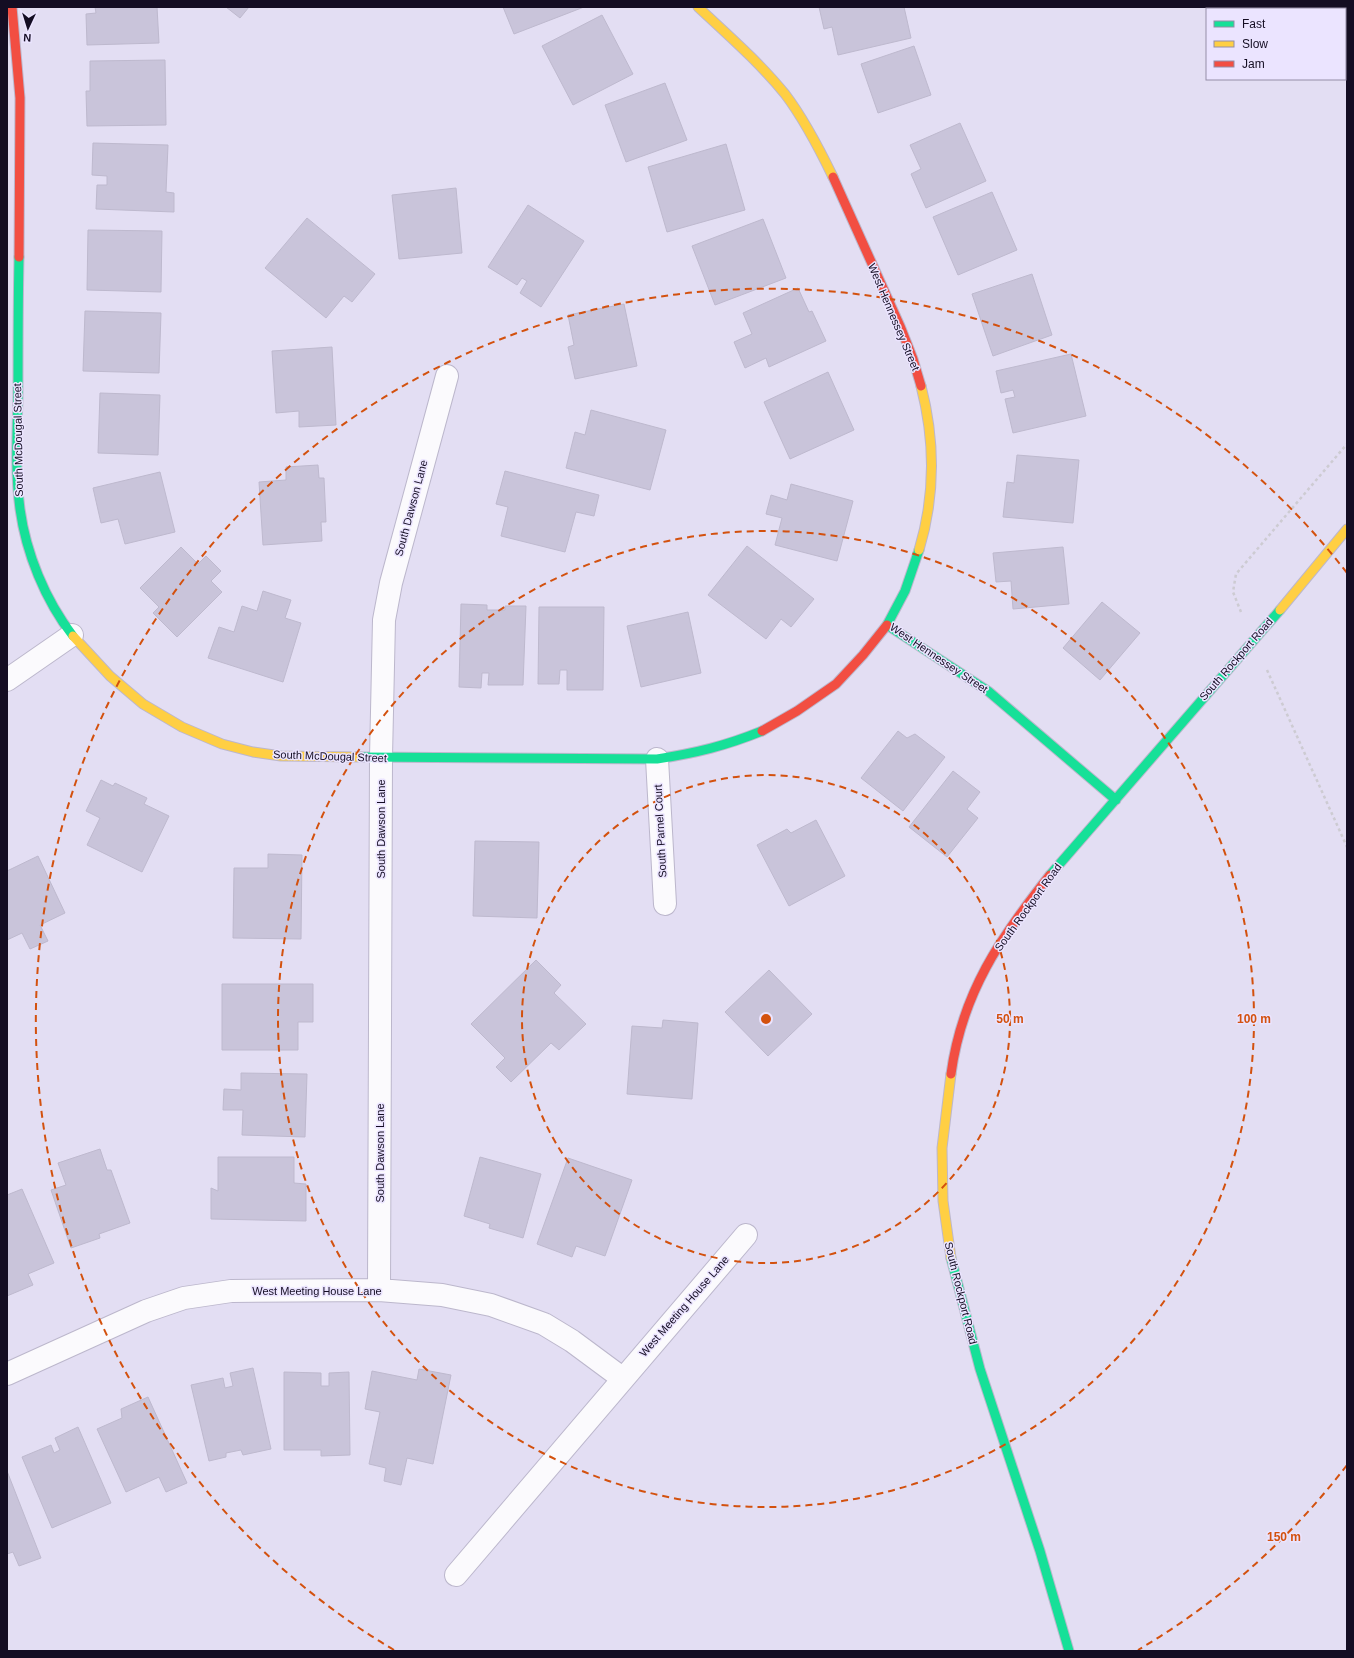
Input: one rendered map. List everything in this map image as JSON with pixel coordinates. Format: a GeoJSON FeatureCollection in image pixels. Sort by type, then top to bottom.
{"type":"FeatureCollection","features":[{"type":"Feature","properties":{"kind":"street","name":"South McDougal Street"},"geometry":{"type":"LineString","coordinates":[[12,7],[20,98],[13,270],[16,435],[20,508],[27,543],[40,578],[54,608],[72,635],[110,676],[143,704],[182,727],[222,744],[253,752],[280,756],[657,759],[695,753],[729,744],[762,731],[836,684],[863,655],[887,625]]}},
{"type":"Feature","properties":{"kind":"street","name":"West Hennessey Street"},"geometry":{"type":"LineString","coordinates":[[698,7],[757,63],[785,95],[806,126],[827,166],[882,288],[910,353],[923,392],[931,430],[933,462],[932,494],[918,557],[904,593],[887,625],[988,691],[1116,800]]}},
{"type":"Feature","properties":{"kind":"street","name":"South Dawson Lane"},"geometry":{"type":"LineString","coordinates":[[379,1290],[381,757],[384,620],[391,583],[447,376]]}},
{"type":"Feature","properties":{"kind":"street","name":"South Rockport Road"},"geometry":{"type":"LineString","coordinates":[[1069,1651],[1040,1552],[980,1369],[949,1252],[943,1200],[942,1148],[952,1064],[972,994],[993,953],[1019,914],[1054,870],[1116,800],[1205,695],[1254,642],[1347,529]]}},
{"type":"Feature","properties":{"kind":"street"},"geometry":{"type":"LineString","coordinates":[[7,680],[72,635]]}},
{"type":"Feature","properties":{"kind":"street","name":"South Parnel Court"},"geometry":{"type":"LineString","coordinates":[[657,759],[665,904]]}},
{"type":"Feature","properties":{"kind":"street","name":"West Meeting House Lane"},"geometry":{"type":"LineString","coordinates":[[456,1575],[746,1234]]}},
{"type":"Feature","properties":{"kind":"street","name":"West Meeting House Lane"},"geometry":{"type":"LineString","coordinates":[[7,1374],[146,1311],[184,1298],[231,1291],[379,1290],[442,1295],[477,1302],[491,1305],[544,1324],[572,1341],[622,1378]]}},
{"type":"Feature","properties":{"kind":"building"},"geometry":{"type":"Polygon","coordinates":[[[95,7],[157,7],[159,43],[87,45],[86,14],[96,13],[95,7]]]}},
{"type":"Feature","properties":{"kind":"building"},"geometry":{"type":"Polygon","coordinates":[[[226,7],[249,7],[240,18],[226,7]]]}},
{"type":"Feature","properties":{"kind":"building"},"geometry":{"type":"Polygon","coordinates":[[[503,7],[584,7],[514,34],[503,7]]]}},
{"type":"Feature","properties":{"kind":"building"},"geometry":{"type":"Polygon","coordinates":[[[819,7],[904,7],[911,38],[838,55],[832,27],[824,29],[819,7]]]}},
{"type":"Feature","properties":{"kind":"building"},"geometry":{"type":"Polygon","coordinates":[[[602,15],[633,74],[573,105],[542,46],[602,15]]]}},
{"type":"Feature","properties":{"kind":"building"},"geometry":{"type":"Polygon","coordinates":[[[914,46],[931,95],[878,113],[861,64],[914,46]]]}},
{"type":"Feature","properties":{"kind":"building"},"geometry":{"type":"Polygon","coordinates":[[[165,60],[166,125],[87,126],[86,91],[90,91],[90,61],[165,60]]]}},
{"type":"Feature","properties":{"kind":"building"},"geometry":{"type":"Polygon","coordinates":[[[665,83],[687,140],[626,162],[605,105],[665,83]]]}},
{"type":"Feature","properties":{"kind":"building"},"geometry":{"type":"Polygon","coordinates":[[[960,123],[986,181],[926,208],[911,174],[921,169],[910,145],[960,123]]]}},
{"type":"Feature","properties":{"kind":"building"},"geometry":{"type":"Polygon","coordinates":[[[93,143],[168,145],[166,192],[174,193],[174,212],[96,209],[97,185],[107,185],[107,176],[92,175],[93,143]]]}},
{"type":"Feature","properties":{"kind":"building"},"geometry":{"type":"Polygon","coordinates":[[[726,144],[745,210],[667,232],[648,167],[726,144]]]}},
{"type":"Feature","properties":{"kind":"building"},"geometry":{"type":"Polygon","coordinates":[[[456,188],[462,253],[399,259],[392,195],[456,188]]]}},
{"type":"Feature","properties":{"kind":"building"},"geometry":{"type":"Polygon","coordinates":[[[992,192],[1017,250],[958,275],[933,217],[992,192]]]}},
{"type":"Feature","properties":{"kind":"building"},"geometry":{"type":"Polygon","coordinates":[[[528,205],[584,241],[541,307],[520,293],[527,281],[522,278],[517,285],[488,267],[528,205]]]}},
{"type":"Feature","properties":{"kind":"building"},"geometry":{"type":"Polygon","coordinates":[[[307,218],[375,274],[352,302],[344,296],[326,318],[265,268],[307,218]]]}},
{"type":"Feature","properties":{"kind":"building"},"geometry":{"type":"Polygon","coordinates":[[[763,219],[786,278],[715,305],[692,246],[763,219]]]}},
{"type":"Feature","properties":{"kind":"building"},"geometry":{"type":"Polygon","coordinates":[[[88,230],[162,231],[161,292],[87,290],[88,230]]]}},
{"type":"Feature","properties":{"kind":"building"},"geometry":{"type":"Polygon","coordinates":[[[1032,274],[1052,335],[993,356],[972,294],[1032,274]]]}},
{"type":"Feature","properties":{"kind":"building"},"geometry":{"type":"Polygon","coordinates":[[[798,288],[809,312],[812,311],[826,341],[769,367],[766,358],[745,368],[734,342],[752,334],[743,313],[798,288]]]}},
{"type":"Feature","properties":{"kind":"building"},"geometry":{"type":"Polygon","coordinates":[[[624,304],[637,366],[575,379],[568,347],[574,345],[568,315],[624,304]]]}},
{"type":"Feature","properties":{"kind":"building"},"geometry":{"type":"Polygon","coordinates":[[[85,311],[161,313],[159,373],[83,371],[85,311]]]}},
{"type":"Feature","properties":{"kind":"building"},"geometry":{"type":"Polygon","coordinates":[[[332,347],[336,425],[299,427],[299,411],[276,413],[272,351],[332,347]]]}},
{"type":"Feature","properties":{"kind":"building"},"geometry":{"type":"Polygon","coordinates":[[[1071,354],[1086,416],[1013,433],[1005,399],[1015,397],[1013,390],[1001,393],[996,371],[1071,354]]]}},
{"type":"Feature","properties":{"kind":"building"},"geometry":{"type":"Polygon","coordinates":[[[828,372],[854,430],[790,459],[764,402],[828,372]]]}},
{"type":"Feature","properties":{"kind":"building"},"geometry":{"type":"Polygon","coordinates":[[[100,393],[160,395],[158,455],[98,453],[100,393]]]}},
{"type":"Feature","properties":{"kind":"building"},"geometry":{"type":"Polygon","coordinates":[[[591,410],[666,430],[650,490],[566,468],[575,432],[585,435],[591,410]]]}},
{"type":"Feature","properties":{"kind":"building"},"geometry":{"type":"Polygon","coordinates":[[[1017,455],[1079,460],[1073,523],[1003,517],[1007,482],[1014,483],[1017,455]]]}},
{"type":"Feature","properties":{"kind":"building"},"geometry":{"type":"Polygon","coordinates":[[[318,465],[319,478],[324,478],[326,522],[321,522],[322,541],[263,545],[259,482],[286,480],[286,467],[318,465]]]}},
{"type":"Feature","properties":{"kind":"building"},"geometry":{"type":"Polygon","coordinates":[[[505,471],[599,495],[594,516],[576,512],[565,552],[501,536],[508,507],[496,504],[505,471]]]}},
{"type":"Feature","properties":{"kind":"building"},"geometry":{"type":"Polygon","coordinates":[[[160,472],[175,532],[125,544],[118,519],[101,523],[93,488],[160,472]]]}},
{"type":"Feature","properties":{"kind":"building"},"geometry":{"type":"Polygon","coordinates":[[[791,484],[853,501],[837,561],[775,545],[782,518],[766,514],[771,495],[787,500],[791,484]]]}},
{"type":"Feature","properties":{"kind":"building"},"geometry":{"type":"Polygon","coordinates":[[[747,546],[814,599],[791,627],[781,619],[766,639],[708,595],[747,546]]]}},
{"type":"Feature","properties":{"kind":"building"},"geometry":{"type":"Polygon","coordinates":[[[181,547],[198,564],[206,556],[221,571],[211,581],[222,592],[177,637],[153,613],[159,607],[140,588],[181,547]]]}},
{"type":"Feature","properties":{"kind":"building"},"geometry":{"type":"Polygon","coordinates":[[[1063,547],[1069,604],[1013,609],[1011,581],[996,582],[993,553],[1063,547]]]}},
{"type":"Feature","properties":{"kind":"building"},"geometry":{"type":"Polygon","coordinates":[[[263,591],[291,600],[285,618],[301,623],[283,682],[208,658],[219,627],[234,632],[242,606],[257,611],[263,591]]]}},
{"type":"Feature","properties":{"kind":"building"},"geometry":{"type":"Polygon","coordinates":[[[1102,602],[1140,633],[1100,680],[1063,648],[1102,602]]]}},
{"type":"Feature","properties":{"kind":"building"},"geometry":{"type":"Polygon","coordinates":[[[461,604],[487,605],[487,610],[505,610],[505,606],[526,606],[523,685],[488,685],[489,673],[482,673],[481,688],[459,687],[461,604]]]}},
{"type":"Feature","properties":{"kind":"building"},"geometry":{"type":"Polygon","coordinates":[[[539,607],[604,607],[603,690],[567,690],[567,670],[560,670],[559,684],[538,684],[539,607]]]}},
{"type":"Feature","properties":{"kind":"building"},"geometry":{"type":"Polygon","coordinates":[[[688,612],[701,673],[641,687],[627,626],[688,612]]]}},
{"type":"Feature","properties":{"kind":"building"},"geometry":{"type":"Polygon","coordinates":[[[898,731],[907,738],[915,734],[945,757],[903,811],[861,778],[898,731]]]}},
{"type":"Feature","properties":{"kind":"building"},"geometry":{"type":"Polygon","coordinates":[[[953,771],[980,792],[967,809],[978,818],[947,857],[909,827],[953,771]]]}},
{"type":"Feature","properties":{"kind":"building"},"geometry":{"type":"Polygon","coordinates":[[[101,780],[113,786],[115,783],[147,798],[144,804],[169,816],[142,872],[87,845],[100,818],[86,811],[101,780]]]}},
{"type":"Feature","properties":{"kind":"building"},"geometry":{"type":"Polygon","coordinates":[[[816,820],[845,876],[789,906],[757,845],[787,829],[791,833],[816,820]]]}},
{"type":"Feature","properties":{"kind":"building"},"geometry":{"type":"Polygon","coordinates":[[[475,841],[539,842],[537,918],[473,916],[475,841]]]}},
{"type":"Feature","properties":{"kind":"building"},"geometry":{"type":"Polygon","coordinates":[[[268,854],[302,855],[301,939],[233,938],[234,868],[268,868],[268,854]]]}},
{"type":"Feature","properties":{"kind":"building"},"geometry":{"type":"Polygon","coordinates":[[[38,856],[65,913],[40,925],[48,941],[30,949],[22,933],[7,940],[7,871],[38,856]]]}},
{"type":"Feature","properties":{"kind":"building"},"geometry":{"type":"Polygon","coordinates":[[[536,960],[561,985],[554,993],[586,1024],[559,1050],[551,1043],[511,1082],[496,1067],[505,1058],[471,1024],[536,960]]]}},
{"type":"Feature","properties":{"kind":"building"},"geometry":{"type":"Polygon","coordinates":[[[769,970],[812,1014],[768,1056],[725,1012],[769,970]]]}},
{"type":"Feature","properties":{"kind":"building"},"geometry":{"type":"Polygon","coordinates":[[[222,984],[313,984],[313,1022],[298,1022],[298,1050],[222,1050],[222,984]]]}},
{"type":"Feature","properties":{"kind":"building"},"geometry":{"type":"Polygon","coordinates":[[[663,1020],[698,1023],[692,1099],[627,1094],[632,1026],[662,1028],[663,1020]]]}},
{"type":"Feature","properties":{"kind":"building"},"geometry":{"type":"Polygon","coordinates":[[[241,1073],[307,1074],[305,1137],[242,1135],[243,1110],[223,1110],[224,1089],[241,1090],[241,1073]]]}},
{"type":"Feature","properties":{"kind":"building"},"geometry":{"type":"Polygon","coordinates":[[[100,1149],[107,1170],[111,1170],[130,1223],[99,1234],[100,1238],[71,1248],[51,1190],[66,1185],[58,1163],[100,1149]]]}},
{"type":"Feature","properties":{"kind":"building"},"geometry":{"type":"Polygon","coordinates":[[[218,1157],[294,1157],[294,1183],[306,1184],[306,1221],[211,1219],[211,1188],[218,1191],[218,1157]]]}},
{"type":"Feature","properties":{"kind":"building"},"geometry":{"type":"Polygon","coordinates":[[[480,1157],[541,1174],[523,1238],[489,1228],[490,1224],[464,1216],[480,1157]]]}},
{"type":"Feature","properties":{"kind":"building"},"geometry":{"type":"Polygon","coordinates":[[[568,1158],[632,1180],[605,1256],[576,1246],[572,1257],[537,1244],[568,1158]]]}},
{"type":"Feature","properties":{"kind":"building"},"geometry":{"type":"Polygon","coordinates":[[[22,1189],[54,1263],[28,1274],[33,1285],[7,1296],[7,1195],[22,1189]]]}},
{"type":"Feature","properties":{"kind":"building"},"geometry":{"type":"Polygon","coordinates":[[[253,1368],[271,1449],[243,1455],[241,1450],[226,1453],[226,1457],[209,1461],[191,1385],[223,1378],[225,1388],[233,1386],[230,1373],[253,1368]]]}},
{"type":"Feature","properties":{"kind":"building"},"geometry":{"type":"Polygon","coordinates":[[[419,1369],[451,1375],[433,1464],[407,1458],[401,1485],[384,1481],[386,1468],[369,1464],[380,1412],[365,1409],[372,1371],[417,1380],[419,1369]]]}},
{"type":"Feature","properties":{"kind":"building"},"geometry":{"type":"Polygon","coordinates":[[[284,1372],[321,1373],[321,1386],[329,1386],[329,1373],[349,1372],[350,1455],[321,1456],[321,1450],[284,1450],[284,1372]]]}},
{"type":"Feature","properties":{"kind":"building"},"geometry":{"type":"Polygon","coordinates":[[[148,1397],[187,1483],[166,1492],[159,1477],[126,1492],[97,1429],[122,1418],[121,1409],[148,1397]]]}},
{"type":"Feature","properties":{"kind":"building"},"geometry":{"type":"Polygon","coordinates":[[[78,1427],[111,1503],[52,1528],[22,1457],[51,1445],[54,1453],[60,1450],[55,1438],[78,1427]]]}},
{"type":"Feature","properties":{"kind":"building"},"geometry":{"type":"Polygon","coordinates":[[[7,1471],[41,1558],[19,1566],[13,1552],[7,1554],[7,1471]]]}},
{"type":"Feature","properties":{"kind":"traffic: fast"},"geometry":{"type":"LineString","coordinates":[[19,257],[17,481],[20,509],[27,542],[38,576],[54,607],[73,636]]}},
{"type":"Feature","properties":{"kind":"traffic: fast"},"geometry":{"type":"LineString","coordinates":[[919,550],[905,591],[887,625],[988,691],[1116,800]]}},
{"type":"Feature","properties":{"kind":"traffic: fast"},"geometry":{"type":"LineString","coordinates":[[1050,875],[1280,610]]}},
{"type":"Feature","properties":{"kind":"traffic: fast"},"geometry":{"type":"LineString","coordinates":[[361,757],[657,759],[710,748],[762,731]]}},
{"type":"Feature","properties":{"kind":"traffic: fast"},"geometry":{"type":"LineString","coordinates":[[951,1258],[980,1369],[1040,1551],[1069,1651]]}},
{"type":"Feature","properties":{"kind":"traffic: slow"},"geometry":{"type":"LineString","coordinates":[[698,7],[732,38],[785,94],[799,113],[833,177]]}},
{"type":"Feature","properties":{"kind":"traffic: slow"},"geometry":{"type":"LineString","coordinates":[[919,550],[928,510],[931,468],[929,427],[921,386]]}},
{"type":"Feature","properties":{"kind":"traffic: slow"},"geometry":{"type":"LineString","coordinates":[[1280,610],[1347,529]]}},
{"type":"Feature","properties":{"kind":"traffic: slow"},"geometry":{"type":"LineString","coordinates":[[73,636],[110,676],[143,704],[182,727],[222,744],[253,752],[281,756],[361,757]]}},
{"type":"Feature","properties":{"kind":"traffic: slow"},"geometry":{"type":"LineString","coordinates":[[951,1074],[942,1148],[943,1201],[951,1258]]}},
{"type":"Feature","properties":{"kind":"traffic: jam"},"geometry":{"type":"LineString","coordinates":[[12,7],[20,98],[19,257]]}},
{"type":"Feature","properties":{"kind":"traffic: jam"},"geometry":{"type":"LineString","coordinates":[[833,177],[900,326],[913,359],[921,386]]}},
{"type":"Feature","properties":{"kind":"traffic: jam"},"geometry":{"type":"LineString","coordinates":[[762,731],[797,711],[836,684],[863,655],[887,625]]}},
{"type":"Feature","properties":{"kind":"traffic: jam"},"geometry":{"type":"LineString","coordinates":[[951,1074],[956,1045],[974,992],[1000,944],[1015,921],[1050,875]]}}]}
